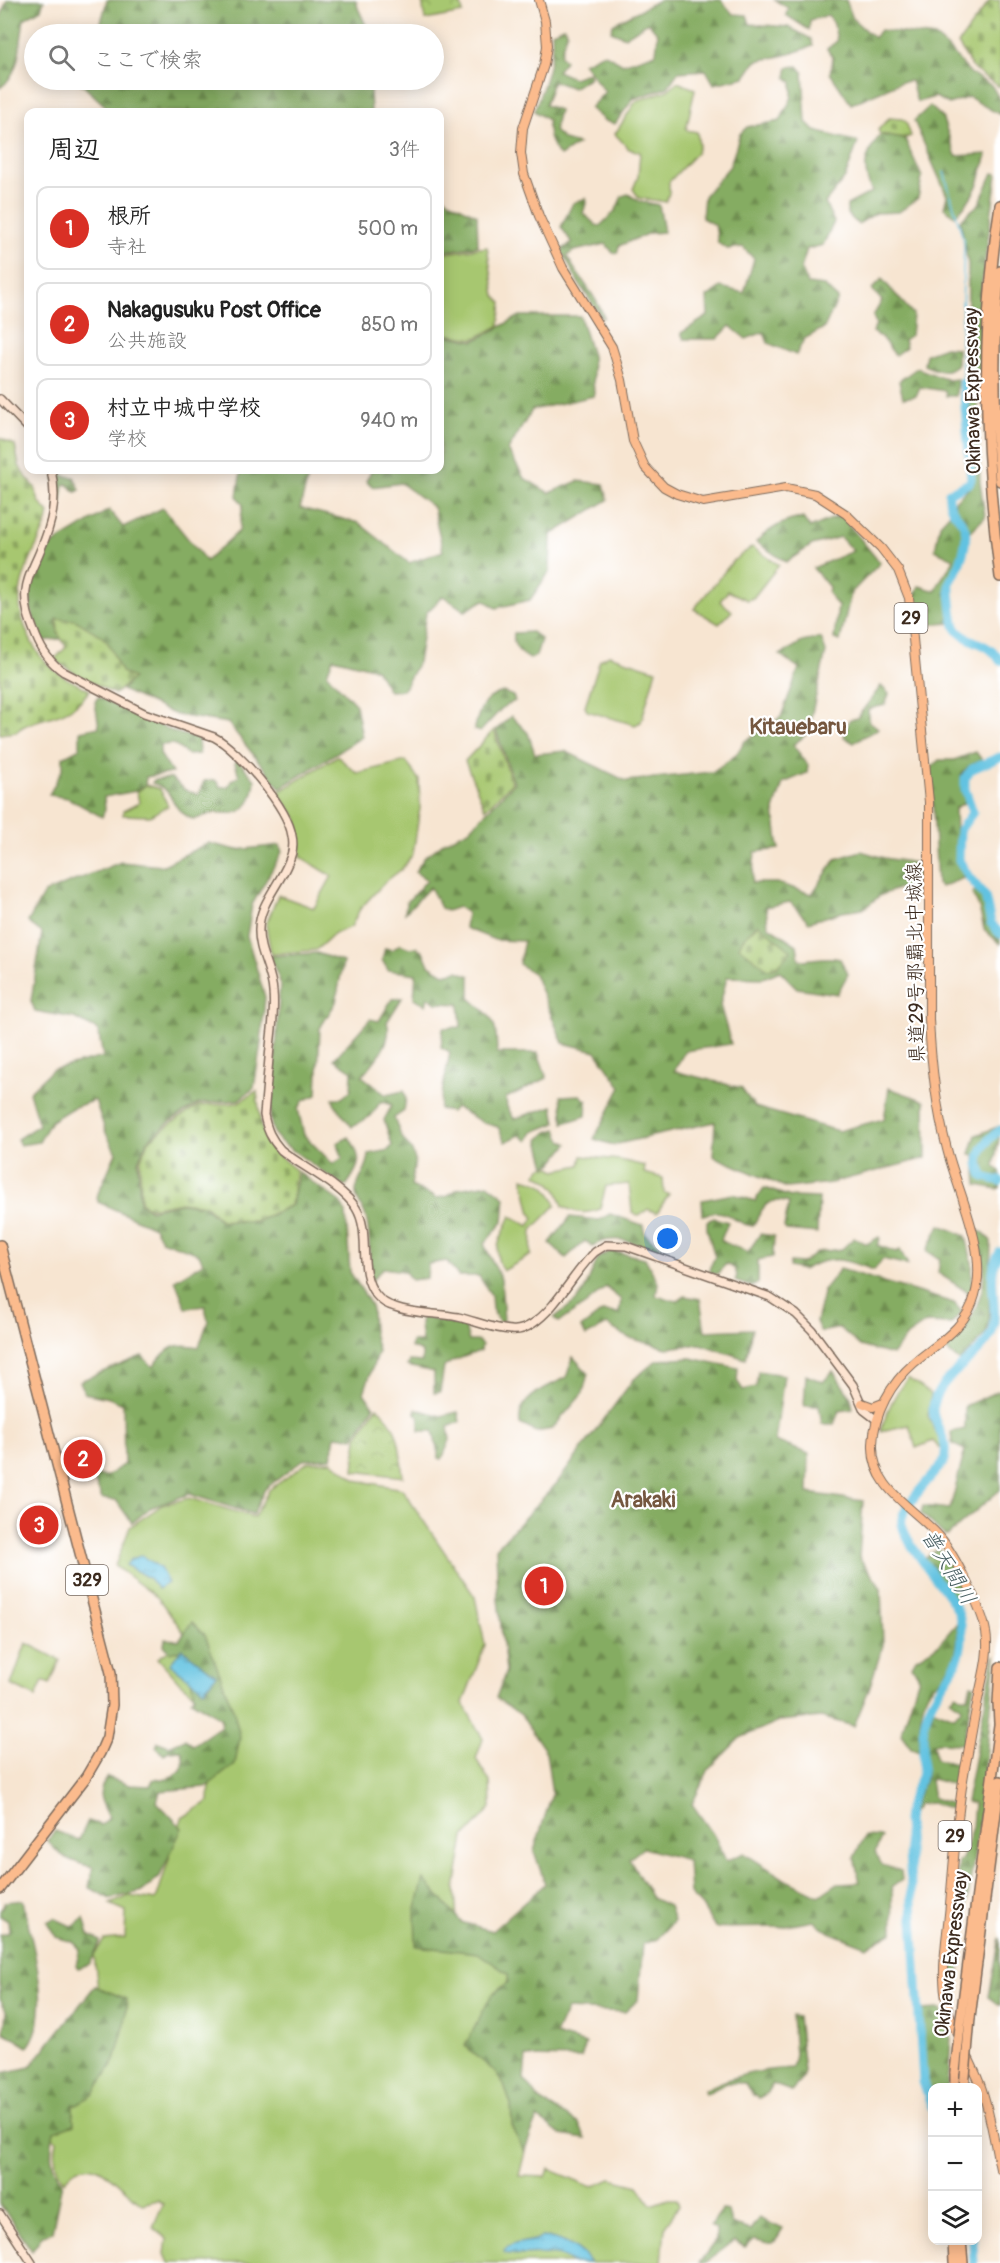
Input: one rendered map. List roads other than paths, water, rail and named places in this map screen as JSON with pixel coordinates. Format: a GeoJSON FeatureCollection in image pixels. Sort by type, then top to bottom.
{"type":"FeatureCollection","features":[{"type":"Feature","properties":{"kind":"highway","name":"Okinawa Expressway"},"geometry":{"type":"LineString","coordinates":[[1000,205],[990,283],[985,370],[988,455],[1000,577]]}},
{"type":"Feature","properties":{"kind":"highway","name":"Okinawa Expressway"},"geometry":{"type":"LineString","coordinates":[[1000,271],[994,366],[1000,481]]}},
{"type":"Feature","properties":{"kind":"highway","name":"329"},"geometry":{"type":"LineString","coordinates":[[0,1245],[107,1657],[112,1697],[107,1737],[94,1764],[0,1889]]}},
{"type":"Feature","properties":{"kind":"highway","name":"Okinawa Expressway"},"geometry":{"type":"LineString","coordinates":[[963,2083],[965,2017],[1000,1720],[998,1703],[1000,1667]]}},
{"type":"Feature","properties":{"kind":"highway","name":"Okinawa Expressway"},"geometry":{"type":"LineString","coordinates":[[955,2083],[1000,1781]]}},
{"type":"Feature","properties":{"kind":"highway"},"geometry":{"type":"LineString","coordinates":[[993,1834],[1000,1824]]}},
{"type":"Feature","properties":{"kind":"highway"},"geometry":{"type":"LineString","coordinates":[[953,2245],[954,2263]]}},
{"type":"Feature","properties":{"kind":"highway"},"geometry":{"type":"LineString","coordinates":[[961,2245],[963,2263]]}},
{"type":"Feature","properties":{"kind":"main road","name":"県道29号那覇北中城線"},"geometry":{"type":"LineString","coordinates":[[539,0],[545,21],[547,46],[544,65],[523,128],[521,148],[524,174],[539,216],[563,267],[612,347],[622,380],[633,441],[645,467],[664,487],[677,494],[703,502],[786,488],[815,494],[846,514],[881,548],[898,570],[909,598],[929,802],[931,1054],[946,1148],[974,1239],[979,1269],[975,1296],[964,1319],[951,1334],[904,1372],[891,1388],[877,1420],[873,1443],[875,1462],[888,1488],[946,1546],[975,1599],[987,1636],[986,1660],[955,1827],[944,1977],[945,2004],[953,2028],[983,2093],[1000,2169]]}},
{"type":"Feature","properties":{"kind":"main road"},"geometry":{"type":"LineString","coordinates":[[0,399],[24,424]]}},
{"type":"Feature","properties":{"kind":"main road"},"geometry":{"type":"LineString","coordinates":[[52,474],[55,484],[54,513],[26,588],[26,607],[37,640],[45,654],[55,666],[64,672],[144,713],[214,736],[225,742],[237,752],[288,822],[293,837],[293,849],[262,912],[259,928],[259,942],[272,981],[273,993],[273,1020],[264,1115],[267,1130],[273,1142],[281,1150],[347,1194],[357,1209],[363,1223],[366,1272],[376,1295],[383,1302],[397,1308],[458,1317],[512,1330],[521,1329],[534,1323],[544,1314],[595,1252],[606,1245],[626,1246],[770,1297],[796,1314],[812,1330],[853,1385],[864,1410],[877,1420]]}},
{"type":"Feature","properties":{"kind":"main road"},"geometry":{"type":"LineString","coordinates":[[862,1404],[873,1407],[883,1403]]}},
{"type":"Feature","properties":{"kind":"main road"},"geometry":{"type":"LineString","coordinates":[[0,2214],[32,2263]]}},
{"type":"Feature","properties":{"kind":"water"},"geometry":{"type":"Polygon","coordinates":[[[142,1555],[160,1568],[168,1583],[158,1589],[149,1578],[126,1565],[130,1560],[142,1555]]]}},
{"type":"Feature","properties":{"kind":"water"},"geometry":{"type":"Polygon","coordinates":[[[182,1649],[216,1675],[204,1690],[170,1664],[182,1649]]]}},
{"type":"Feature","properties":{"kind":"water"},"geometry":{"type":"Polygon","coordinates":[[[541,2237],[555,2239],[569,2245],[582,2253],[591,2263],[571,2263],[565,2258],[549,2254],[513,2254],[504,2251],[512,2245],[541,2237]]]}},
{"type":"Feature","properties":{"kind":"waterway"},"geometry":{"type":"LineString","coordinates":[[944,172],[964,242],[961,349],[963,383]]}},
{"type":"Feature","properties":{"kind":"waterway","name":"普天間川"},"geometry":{"type":"LineString","coordinates":[[963,383],[971,479],[969,483],[949,493],[953,511],[965,527],[966,534],[961,560],[950,581],[950,591],[956,628],[965,637],[990,649],[1000,661]]}},
{"type":"Feature","properties":{"kind":"waterway","name":"普天間川"},"geometry":{"type":"LineString","coordinates":[[1000,757],[972,769],[965,778],[965,789],[973,812],[960,830],[959,860],[969,877],[985,896],[991,923],[1000,934]]}},
{"type":"Feature","properties":{"kind":"waterway","name":"普天間川"},"geometry":{"type":"LineString","coordinates":[[1000,1130],[981,1151],[979,1163],[984,1177],[1000,1181]]}},
{"type":"Feature","properties":{"kind":"waterway","name":"普天間川"},"geometry":{"type":"LineString","coordinates":[[928,2096],[923,2082],[907,1820],[909,1804],[922,1772],[925,1721],[931,1703],[958,1659],[962,1630],[957,1610],[907,1538],[902,1518],[914,1498],[943,1463],[945,1445],[933,1410],[938,1392],[944,1383],[979,1350],[992,1332],[994,1322],[993,1271],[1000,1252]]}},
{"type":"Feature","properties":{"kind":"waterway","name":"普天間川"},"geometry":{"type":"LineString","coordinates":[[973,2245],[974,2263]]}},
{"type":"Feature","properties":{"kind":"place","name":"Nakagusuku Post Office"},"geometry":{"type":"Point","coordinates":[83,1459]}},
{"type":"Feature","properties":{"kind":"place","name":"村立中城中学校"},"geometry":{"type":"Point","coordinates":[39,1525]}},
{"type":"Feature","properties":{"kind":"place","name":"根所"},"geometry":{"type":"Point","coordinates":[544,1586]}},
{"type":"Feature","properties":{"kind":"district","name":"Kitauebaru"},"geometry":{"type":"Point","coordinates":[798,726]}},
{"type":"Feature","properties":{"kind":"district","name":"Arakaki"},"geometry":{"type":"Point","coordinates":[643,1499]}}]}
